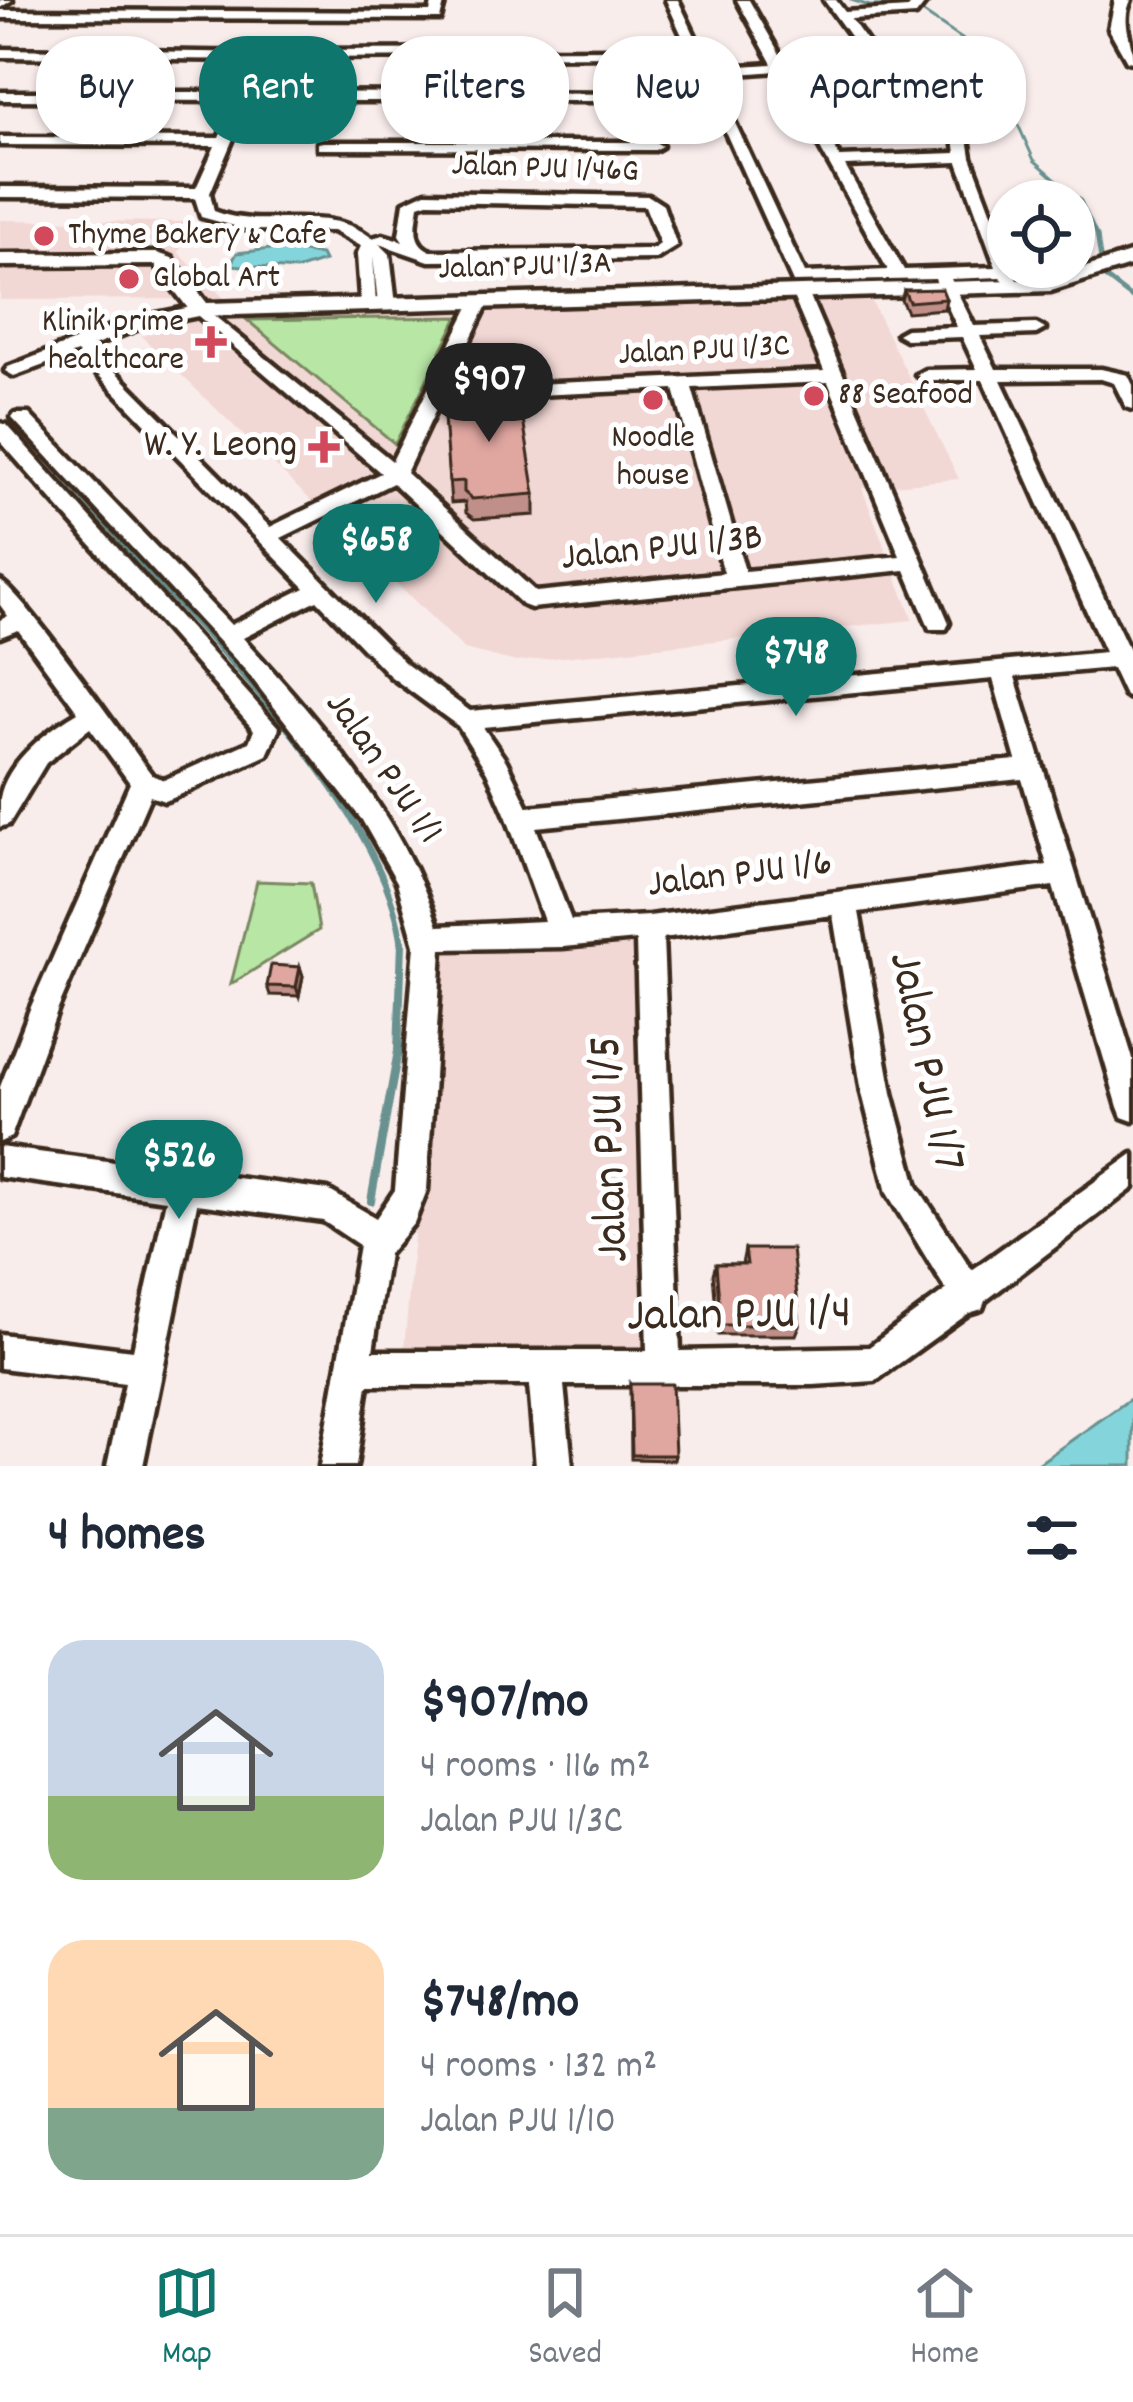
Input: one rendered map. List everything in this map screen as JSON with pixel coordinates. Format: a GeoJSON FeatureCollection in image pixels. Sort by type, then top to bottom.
{"type":"FeatureCollection","features":[{"type":"Feature","properties":{"kind":"main road"},"geometry":{"type":"LineString","coordinates":[[1123,0],[1114,17],[1114,30],[1133,56]]}},
{"type":"Feature","properties":{"kind":"main road"},"geometry":{"type":"LineString","coordinates":[[1095,266],[1126,255]]}},
{"type":"Feature","properties":{"kind":"main road"},"geometry":{"type":"LineString","coordinates":[[0,260],[157,259],[165,262],[201,310]]}},
{"type":"Feature","properties":{"kind":"main road"},"geometry":{"type":"LineString","coordinates":[[944,282],[987,278]]}},
{"type":"Feature","properties":{"kind":"main road"},"geometry":{"type":"LineString","coordinates":[[944,282],[987,283]]}},
{"type":"Feature","properties":{"kind":"main road","name":"Jalan PJU 1/3A"},"geometry":{"type":"LineString","coordinates":[[201,310],[479,303],[804,287],[850,292],[944,282]]}},
{"type":"Feature","properties":{"kind":"street"},"geometry":{"type":"LineString","coordinates":[[2,8],[23,0]]}},
{"type":"Feature","properties":{"kind":"street"},"geometry":{"type":"LineString","coordinates":[[96,14],[114,0]]}},
{"type":"Feature","properties":{"kind":"street"},"geometry":{"type":"LineString","coordinates":[[234,15],[241,0]]}},
{"type":"Feature","properties":{"kind":"street"},"geometry":{"type":"LineString","coordinates":[[2,8],[96,14],[436,16],[439,0]]}},
{"type":"Feature","properties":{"kind":"street"},"geometry":{"type":"LineString","coordinates":[[672,0],[690,36]]}},
{"type":"Feature","properties":{"kind":"street"},"geometry":{"type":"LineString","coordinates":[[743,0],[767,41]]}},
{"type":"Feature","properties":{"kind":"street"},"geometry":{"type":"LineString","coordinates":[[830,0],[857,36]]}},
{"type":"Feature","properties":{"kind":"street"},"geometry":{"type":"LineString","coordinates":[[844,16],[911,12],[917,1]]}},
{"type":"Feature","properties":{"kind":"street"},"geometry":{"type":"LineString","coordinates":[[0,53],[199,54]]}},
{"type":"Feature","properties":{"kind":"street"},"geometry":{"type":"LineString","coordinates":[[357,54],[593,53]]}},
{"type":"Feature","properties":{"kind":"street"},"geometry":{"type":"LineString","coordinates":[[0,96],[199,96]]}},
{"type":"Feature","properties":{"kind":"street"},"geometry":{"type":"LineString","coordinates":[[357,96],[593,97]]}},
{"type":"Feature","properties":{"kind":"street"},"geometry":{"type":"LineString","coordinates":[[0,141],[199,142]]}},
{"type":"Feature","properties":{"kind":"street"},"geometry":{"type":"LineString","coordinates":[[225,144],[202,193],[207,214],[215,219],[347,227],[377,242],[418,253]]}},
{"type":"Feature","properties":{"kind":"street"},"geometry":{"type":"LineString","coordinates":[[739,144],[804,287],[833,376],[938,623]]}},
{"type":"Feature","properties":{"kind":"street"},"geometry":{"type":"LineString","coordinates":[[826,144],[899,275]]}},
{"type":"Feature","properties":{"kind":"street"},"geometry":{"type":"LineString","coordinates":[[962,144],[987,221]]}},
{"type":"Feature","properties":{"kind":"street"},"geometry":{"type":"LineString","coordinates":[[322,146],[656,146]]}},
{"type":"Feature","properties":{"kind":"street"},"geometry":{"type":"LineString","coordinates":[[836,162],[964,157]]}},
{"type":"Feature","properties":{"kind":"street"},"geometry":{"type":"LineString","coordinates":[[0,192],[202,193]]}},
{"type":"Feature","properties":{"kind":"street","name":"Jalan PJU 1/46G"},"geometry":{"type":"LineString","coordinates":[[426,196],[636,199],[655,206],[669,246],[656,254],[589,257],[418,253],[410,246],[409,223],[412,202],[426,196]]}},
{"type":"Feature","properties":{"kind":"street"},"geometry":{"type":"LineString","coordinates":[[377,305],[365,255],[409,223]]}},
{"type":"Feature","properties":{"kind":"street"},"geometry":{"type":"LineString","coordinates":[[804,287],[899,275],[944,282],[1133,690]]}},
{"type":"Feature","properties":{"kind":"street"},"geometry":{"type":"LineString","coordinates":[[271,535],[394,475],[479,303]]}},
{"type":"Feature","properties":{"kind":"street"},"geometry":{"type":"LineString","coordinates":[[14,371],[134,325],[201,310]]}},
{"type":"Feature","properties":{"kind":"street","name":"Jalan PJU 1/3B"},"geometry":{"type":"LineString","coordinates":[[201,310],[531,600],[914,562]]}},
{"type":"Feature","properties":{"kind":"street"},"geometry":{"type":"LineString","coordinates":[[905,334],[1036,328]]}},
{"type":"Feature","properties":{"kind":"street"},"geometry":{"type":"LineString","coordinates":[[80,345],[271,535],[398,670],[466,720],[497,768],[520,818],[563,934]]}},
{"type":"Feature","properties":{"kind":"street"},"geometry":{"type":"LineString","coordinates":[[925,375],[1101,374],[1121,379],[1133,403]]}},
{"type":"Feature","properties":{"kind":"street","name":"Jalan PJU 1/3C"},"geometry":{"type":"LineString","coordinates":[[434,394],[833,376]]}},
{"type":"Feature","properties":{"kind":"street"},"geometry":{"type":"LineString","coordinates":[[682,384],[736,578]]}},
{"type":"Feature","properties":{"kind":"street","name":"Jalan PJU 1/1"},"geometry":{"type":"LineString","coordinates":[[9,437],[226,637],[332,761],[395,850],[416,894],[428,938],[411,1190],[405,1214],[377,1238],[338,1466]]}},
{"type":"Feature","properties":{"kind":"street","name":"Jalan PJU 1/1"},"geometry":{"type":"LineString","coordinates":[[9,437],[266,728],[258,748],[153,786]]}},
{"type":"Feature","properties":{"kind":"street"},"geometry":{"type":"LineString","coordinates":[[0,589],[11,623],[153,786],[44,1009],[0,1127]]}},
{"type":"Feature","properties":{"kind":"street"},"geometry":{"type":"LineString","coordinates":[[226,637],[320,590]]}},
{"type":"Feature","properties":{"kind":"street"},"geometry":{"type":"LineString","coordinates":[[466,720],[1122,659]]}},
{"type":"Feature","properties":{"kind":"street"},"geometry":{"type":"LineString","coordinates":[[1001,670],[1133,1106]]}},
{"type":"Feature","properties":{"kind":"street"},"geometry":{"type":"LineString","coordinates":[[0,817],[28,765],[55,735],[95,714]]}},
{"type":"Feature","properties":{"kind":"street"},"geometry":{"type":"LineString","coordinates":[[520,818],[1033,768]]}},
{"type":"Feature","properties":{"kind":"street","name":"Jalan PJU 1/6"},"geometry":{"type":"LineString","coordinates":[[428,938],[649,928],[1062,874]]}},
{"type":"Feature","properties":{"kind":"street","name":"Jalan PJU 1/7"},"geometry":{"type":"LineString","coordinates":[[844,902],[877,1093],[903,1193],[970,1297]]}},
{"type":"Feature","properties":{"kind":"street","name":"Jalan PJU 1/5"},"geometry":{"type":"LineString","coordinates":[[649,928],[664,1367]]}},
{"type":"Feature","properties":{"kind":"street"},"geometry":{"type":"LineString","coordinates":[[0,1162],[328,1206],[377,1238]]}},
{"type":"Feature","properties":{"kind":"street","name":"Jalan PJU 1/4"},"geometry":{"type":"LineString","coordinates":[[353,1368],[875,1364],[970,1297],[1133,1169]]}},
{"type":"Feature","properties":{"kind":"street"},"geometry":{"type":"LineString","coordinates":[[125,1466],[184,1189]]}},
{"type":"Feature","properties":{"kind":"street"},"geometry":{"type":"LineString","coordinates":[[0,1352],[146,1369]]}},
{"type":"Feature","properties":{"kind":"street"},"geometry":{"type":"LineString","coordinates":[[545,1367],[554,1466]]}},
{"type":"Feature","properties":{"kind":"shaded area"},"geometry":{"type":"Polygon","coordinates":[[[0,220],[192,222],[179,253],[225,299],[0,300],[0,220]]]}},
{"type":"Feature","properties":{"kind":"shaded area"},"geometry":{"type":"Polygon","coordinates":[[[871,300],[959,479],[862,488],[913,620],[516,662],[464,649],[141,336],[218,314],[871,300]]]}},
{"type":"Feature","properties":{"kind":"shaded area"},"geometry":{"type":"Polygon","coordinates":[[[636,937],[650,1349],[404,1349],[439,945],[636,937]]]}},
{"type":"Feature","properties":{"kind":"green space"},"geometry":{"type":"Polygon","coordinates":[[[458,317],[395,444],[247,320],[458,317]]]}},
{"type":"Feature","properties":{"kind":"green space"},"geometry":{"type":"Polygon","coordinates":[[[257,881],[311,883],[319,930],[231,984],[257,881]]]}},
{"type":"Feature","properties":{"kind":"water"},"geometry":{"type":"Polygon","coordinates":[[[279,248],[321,255],[324,261],[296,270],[230,265],[237,253],[279,248]]]}},
{"type":"Feature","properties":{"kind":"water"},"geometry":{"type":"Polygon","coordinates":[[[1133,1397],[1133,1466],[1035,1466],[1133,1397]]]}},
{"type":"Feature","properties":{"kind":"building"},"geometry":{"type":"Polygon","coordinates":[[[942,289],[946,299],[909,302],[904,290],[942,289]]]}},
{"type":"Feature","properties":{"kind":"building"},"geometry":{"type":"Polygon","coordinates":[[[518,388],[535,494],[472,499],[464,492],[464,481],[449,482],[443,404],[469,402],[468,392],[518,388]]]}},
{"type":"Feature","properties":{"kind":"building"},"geometry":{"type":"Polygon","coordinates":[[[271,965],[300,967],[296,987],[267,986],[271,965]]]}},
{"type":"Feature","properties":{"kind":"building"},"geometry":{"type":"Polygon","coordinates":[[[745,1249],[792,1249],[800,1325],[721,1325],[716,1264],[747,1264],[745,1249]]]}},
{"type":"Feature","properties":{"kind":"building"},"geometry":{"type":"Polygon","coordinates":[[[630,1384],[672,1384],[675,1455],[632,1455],[630,1384]]]}},
{"type":"Feature","properties":{"kind":"waterway"},"geometry":{"type":"LineString","coordinates":[[851,0],[870,6],[914,5]]}},
{"type":"Feature","properties":{"kind":"waterway"},"geometry":{"type":"LineString","coordinates":[[922,12],[987,56],[1034,160],[1081,201],[1097,236]]}},
{"type":"Feature","properties":{"kind":"waterway"},"geometry":{"type":"LineString","coordinates":[[1097,236],[1103,276],[1133,299]]}},
{"type":"Feature","properties":{"kind":"waterway"},"geometry":{"type":"LineString","coordinates":[[17,426],[124,545]]}},
{"type":"Feature","properties":{"kind":"waterway"},"geometry":{"type":"LineString","coordinates":[[121,542],[245,678],[330,785],[364,839],[389,893],[402,946]]}},
{"type":"Feature","properties":{"kind":"waterway"},"geometry":{"type":"LineString","coordinates":[[371,1201],[398,1051],[402,946]]}},
{"type":"Feature","properties":{"kind":"place","name":"Thyme Bakery & Cafe"},"geometry":{"type":"Point","coordinates":[44,236]}},
{"type":"Feature","properties":{"kind":"place","name":"Global Art"},"geometry":{"type":"Point","coordinates":[129,279]}},
{"type":"Feature","properties":{"kind":"place","name":"Klinik prime healthcare"},"geometry":{"type":"Point","coordinates":[211,342]}},
{"type":"Feature","properties":{"kind":"place","name":"88 Seafood"},"geometry":{"type":"Point","coordinates":[814,396]}},
{"type":"Feature","properties":{"kind":"place","name":"Noodle house"},"geometry":{"type":"Point","coordinates":[653,400]}},
{"type":"Feature","properties":{"kind":"place","name":"W. Y. Leong"},"geometry":{"type":"Point","coordinates":[324,447]}}]}
